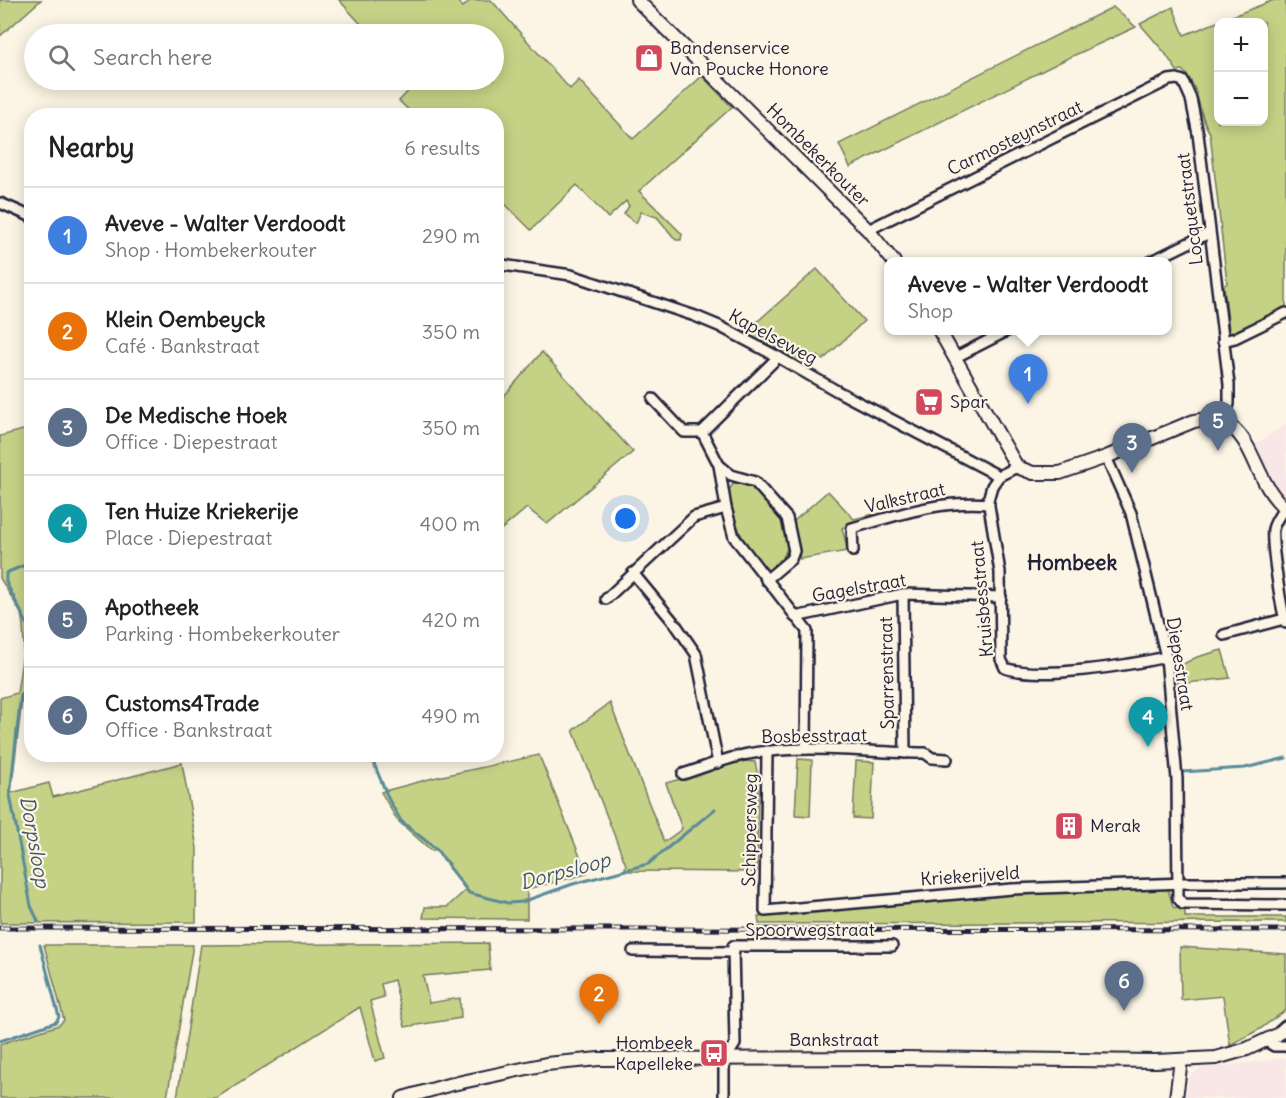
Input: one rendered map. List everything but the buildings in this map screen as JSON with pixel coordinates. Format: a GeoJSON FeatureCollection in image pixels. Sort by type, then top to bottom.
{"type":"FeatureCollection","features":[{"type":"Feature","properties":{"kind":"street","name":"Hombekerkouter"},"geometry":{"type":"LineString","coordinates":[[637,0],[868,230],[891,257]]}},
{"type":"Feature","properties":{"kind":"street","name":"Carmosteynstraat"},"geometry":{"type":"LineString","coordinates":[[868,230],[1177,78]]}},
{"type":"Feature","properties":{"kind":"street","name":"Locquetstraat"},"geometry":{"type":"LineString","coordinates":[[1177,78],[1183,81],[1188,91],[1195,116],[1230,398],[1222,420]]}},
{"type":"Feature","properties":{"kind":"street"},"geometry":{"type":"LineString","coordinates":[[0,203],[24,214]]}},
{"type":"Feature","properties":{"kind":"street"},"geometry":{"type":"LineString","coordinates":[[1158,257],[1209,233]]}},
{"type":"Feature","properties":{"kind":"street","name":"Kapelseweg"},"geometry":{"type":"LineString","coordinates":[[504,265],[571,275],[719,326],[837,392],[999,476]]}},
{"type":"Feature","properties":{"kind":"street"},"geometry":{"type":"LineString","coordinates":[[1223,341],[1235,338],[1286,313]]}},
{"type":"Feature","properties":{"kind":"street"},"geometry":{"type":"LineString","coordinates":[[942,335],[1017,467],[1033,473],[1055,474],[1106,457],[1194,421],[1209,418],[1222,420],[1239,433],[1267,488],[1285,509],[1276,520],[1273,537],[1285,621],[1224,635]]}},
{"type":"Feature","properties":{"kind":"street"},"geometry":{"type":"LineString","coordinates":[[954,358],[999,335]]}},
{"type":"Feature","properties":{"kind":"street"},"geometry":{"type":"LineString","coordinates":[[653,399],[684,432],[702,432],[778,357]]}},
{"type":"Feature","properties":{"kind":"street"},"geometry":{"type":"LineString","coordinates":[[702,432],[719,465],[726,508],[734,537],[807,631],[806,749]]}},
{"type":"Feature","properties":{"kind":"street","name":"Diepestraat"},"geometry":{"type":"LineString","coordinates":[[1106,457],[1131,513],[1166,657],[1177,779],[1177,884]]}},
{"type":"Feature","properties":{"kind":"street"},"geometry":{"type":"LineString","coordinates":[[719,465],[731,475],[755,483],[787,518],[794,551],[791,559],[766,580]]}},
{"type":"Feature","properties":{"kind":"street"},"geometry":{"type":"LineString","coordinates":[[999,476],[1017,467]]}},
{"type":"Feature","properties":{"kind":"street","name":"Kruisbesstraat"},"geometry":{"type":"LineString","coordinates":[[999,476],[992,486],[989,504],[1000,572],[1001,659],[1005,668],[1032,672],[1063,671],[1145,662],[1166,657]]}},
{"type":"Feature","properties":{"kind":"street","name":"Valkstraat"},"geometry":{"type":"LineString","coordinates":[[853,551],[852,528],[939,504],[967,502],[989,504]]}},
{"type":"Feature","properties":{"kind":"street"},"geometry":{"type":"LineString","coordinates":[[606,599],[694,517],[726,508]]}},
{"type":"Feature","properties":{"kind":"street"},"geometry":{"type":"LineString","coordinates":[[633,573],[676,625],[696,654],[718,763]]}},
{"type":"Feature","properties":{"kind":"street","name":"Gagelstraat"},"geometry":{"type":"LineString","coordinates":[[795,616],[903,594],[1001,597]]}},
{"type":"Feature","properties":{"kind":"street","name":"Sparrenstraat"},"geometry":{"type":"LineString","coordinates":[[903,594],[904,753]]}},
{"type":"Feature","properties":{"kind":"street","name":"Bosbesstraat"},"geometry":{"type":"LineString","coordinates":[[683,774],[750,753],[767,751],[806,749],[925,753],[932,758],[947,759]]}},
{"type":"Feature","properties":{"kind":"street","name":"Schippersweg"},"geometry":{"type":"LineString","coordinates":[[765,911],[767,751]]}},
{"type":"Feature","properties":{"kind":"street","name":"Kriekerijveld"},"geometry":{"type":"LineString","coordinates":[[765,911],[1012,889],[1286,883]]}},
{"type":"Feature","properties":{"kind":"street"},"geometry":{"type":"LineString","coordinates":[[1177,884],[1178,898],[1183,904],[1286,905]]}},
{"type":"Feature","properties":{"kind":"street","name":"Spoorwegstraat"},"geometry":{"type":"LineString","coordinates":[[724,1098],[726,1058],[735,1044],[734,946],[892,946]]}},
{"type":"Feature","properties":{"kind":"street","name":"Spoorwegstraat"},"geometry":{"type":"LineString","coordinates":[[633,951],[734,952]]}},
{"type":"Feature","properties":{"kind":"street","name":"Bankstraat"},"geometry":{"type":"LineString","coordinates":[[403,1098],[457,1083],[553,1063],[609,1059],[1181,1060],[1216,1058],[1266,1041],[1286,1028]]}},
{"type":"Feature","properties":{"kind":"street"},"geometry":{"type":"LineString","coordinates":[[1266,1041],[1274,1046],[1286,1046]]}},
{"type":"Feature","properties":{"kind":"street"},"geometry":{"type":"LineString","coordinates":[[1176,1098],[1181,1060]]}},
{"type":"Feature","properties":{"kind":"shaded area"},"geometry":{"type":"Polygon","coordinates":[[[1286,424],[1286,499],[1276,490],[1254,445],[1286,424]]]}},
{"type":"Feature","properties":{"kind":"shaded area"},"geometry":{"type":"Polygon","coordinates":[[[1286,1058],[1286,1098],[1186,1098],[1188,1078],[1199,1069],[1286,1058]]]}},
{"type":"Feature","properties":{"kind":"green space"},"geometry":{"type":"Polygon","coordinates":[[[0,0],[41,0],[0,36],[0,0]]]}},
{"type":"Feature","properties":{"kind":"green space"},"geometry":{"type":"Polygon","coordinates":[[[339,0],[456,0],[463,7],[471,0],[491,0],[570,89],[579,80],[633,139],[702,76],[732,107],[639,191],[682,234],[681,240],[676,240],[657,217],[641,212],[636,223],[624,214],[629,206],[626,201],[608,218],[577,185],[531,230],[504,203],[504,108],[406,108],[399,101],[409,90],[504,90],[504,24],[361,24],[339,0]]]}},
{"type":"Feature","properties":{"kind":"green space"},"geometry":{"type":"Polygon","coordinates":[[[1274,0],[1286,0],[1286,311],[1230,339],[1224,286],[1227,283],[1210,133],[1193,84],[1182,70],[1177,71],[1140,24],[1173,7],[1184,35],[1214,23],[1214,126],[1268,126],[1268,18],[1228,18],[1274,0]]]}},
{"type":"Feature","properties":{"kind":"green space"},"geometry":{"type":"Polygon","coordinates":[[[1113,7],[1136,27],[1064,60],[850,167],[839,144],[1113,7]]]}},
{"type":"Feature","properties":{"kind":"green space"},"geometry":{"type":"Polygon","coordinates":[[[817,269],[864,321],[823,360],[818,356],[806,366],[743,334],[817,269]]]}},
{"type":"Feature","properties":{"kind":"green space"},"geometry":{"type":"Polygon","coordinates":[[[542,352],[633,452],[547,524],[527,508],[504,527],[504,396],[542,352]]]}},
{"type":"Feature","properties":{"kind":"green space"},"geometry":{"type":"Polygon","coordinates":[[[24,430],[24,646],[21,613],[0,578],[0,436],[24,430]]]}},
{"type":"Feature","properties":{"kind":"green space"},"geometry":{"type":"Polygon","coordinates":[[[734,483],[754,486],[782,516],[787,527],[788,541],[785,554],[771,571],[764,570],[756,559],[744,541],[737,524],[729,490],[734,483]]]}},
{"type":"Feature","properties":{"kind":"green space"},"geometry":{"type":"Polygon","coordinates":[[[828,491],[854,519],[874,514],[875,518],[842,528],[848,551],[800,559],[794,521],[828,491]]]}},
{"type":"Feature","properties":{"kind":"green space"},"geometry":{"type":"Polygon","coordinates":[[[24,646],[24,692],[11,793],[49,783],[53,797],[182,763],[197,848],[196,922],[0,923],[0,698],[17,693],[24,646]]]}},
{"type":"Feature","properties":{"kind":"green space"},"geometry":{"type":"Polygon","coordinates":[[[1222,650],[1230,678],[1178,684],[1178,670],[1185,663],[1222,650]]]}},
{"type":"Feature","properties":{"kind":"green space"},"geometry":{"type":"Polygon","coordinates":[[[610,703],[664,842],[682,829],[666,783],[744,761],[755,762],[758,776],[757,872],[628,871],[625,868],[626,865],[573,730],[610,703]]]}},
{"type":"Feature","properties":{"kind":"green space"},"geometry":{"type":"Polygon","coordinates":[[[539,755],[587,874],[527,889],[527,919],[423,918],[425,907],[447,907],[466,890],[448,868],[450,864],[435,849],[432,851],[397,820],[381,792],[539,755]]]}},
{"type":"Feature","properties":{"kind":"green space"},"geometry":{"type":"Polygon","coordinates":[[[798,759],[812,760],[810,816],[795,815],[798,759]]]}},
{"type":"Feature","properties":{"kind":"green space"},"geometry":{"type":"Polygon","coordinates":[[[856,761],[874,762],[871,819],[853,818],[856,761]]]}},
{"type":"Feature","properties":{"kind":"green space"},"geometry":{"type":"Polygon","coordinates":[[[1168,889],[1173,907],[1185,911],[1185,917],[1286,917],[1286,922],[759,924],[758,917],[940,898],[1034,892],[1168,889]]]}},
{"type":"Feature","properties":{"kind":"green space"},"geometry":{"type":"Polygon","coordinates":[[[488,943],[490,970],[423,976],[429,1003],[460,998],[461,1018],[405,1027],[394,980],[381,984],[384,997],[370,1001],[385,1058],[375,1061],[360,1007],[216,1098],[177,1098],[201,945],[488,943]]]}},
{"type":"Feature","properties":{"kind":"green space"},"geometry":{"type":"Polygon","coordinates":[[[44,945],[193,945],[167,1098],[0,1098],[0,1044],[59,1025],[64,1020],[44,945]]]}},
{"type":"Feature","properties":{"kind":"green space"},"geometry":{"type":"Polygon","coordinates":[[[1180,947],[1286,954],[1286,1010],[1260,1029],[1230,1045],[1223,996],[1181,1000],[1180,947]]]}},
{"type":"Feature","properties":{"kind":"waterway","name":"Dorpsloop"},"geometry":{"type":"LineString","coordinates":[[24,565],[6,573],[6,582],[24,618]]}},
{"type":"Feature","properties":{"kind":"waterway","name":"Dorpsloop"},"geometry":{"type":"LineString","coordinates":[[23,685],[24,679]]}},
{"type":"Feature","properties":{"kind":"waterway","name":"Dorpsloop"},"geometry":{"type":"LineString","coordinates":[[21,694],[10,795],[31,906],[38,921]]}},
{"type":"Feature","properties":{"kind":"waterway","name":"Dorpsloop"},"geometry":{"type":"LineString","coordinates":[[1182,772],[1245,768],[1286,758]]}},
{"type":"Feature","properties":{"kind":"waterway","name":"Dorpsloop"},"geometry":{"type":"LineString","coordinates":[[373,762],[389,800],[401,821],[436,849],[469,893],[508,903],[522,902],[573,884],[648,864],[715,809]]}},
{"type":"Feature","properties":{"kind":"waterway","name":"Dorpsloop"},"geometry":{"type":"LineString","coordinates":[[0,1041],[56,1022],[59,1017],[40,945]]}},
{"type":"Feature","properties":{"kind":"railway"},"geometry":{"type":"LineString","coordinates":[[0,928],[1286,930]]}},
{"type":"Feature","properties":{"kind":"place","name":"Bandenservice Van Poucke Honore"},"geometry":{"type":"Point","coordinates":[649,58]}},
{"type":"Feature","properties":{"kind":"place","name":"Spar"},"geometry":{"type":"Point","coordinates":[929,402]}},
{"type":"Feature","properties":{"kind":"place","name":"Aveve - Walter Verdoodt"},"geometry":{"type":"Point","coordinates":[1028,404]}},
{"type":"Feature","properties":{"kind":"place","name":"Apotheek"},"geometry":{"type":"Point","coordinates":[1218,451]}},
{"type":"Feature","properties":{"kind":"place","name":"De Medische Hoek"},"geometry":{"type":"Point","coordinates":[1132,473]}},
{"type":"Feature","properties":{"kind":"place","name":"Ten Huize Kriekerije"},"geometry":{"type":"Point","coordinates":[1148,747]}},
{"type":"Feature","properties":{"kind":"place","name":"Merak"},"geometry":{"type":"Point","coordinates":[1069,826]}},
{"type":"Feature","properties":{"kind":"place","name":"Customs4Trade"},"geometry":{"type":"Point","coordinates":[1124,1011]}},
{"type":"Feature","properties":{"kind":"place","name":"Klein Oembeyck"},"geometry":{"type":"Point","coordinates":[599,1024]}},
{"type":"Feature","properties":{"kind":"place","name":"Hombeek Kapelleke"},"geometry":{"type":"Point","coordinates":[714,1053]}},
{"type":"Feature","properties":{"kind":"district","name":"Hombeek"},"geometry":{"type":"Point","coordinates":[1072,563]}}]}
